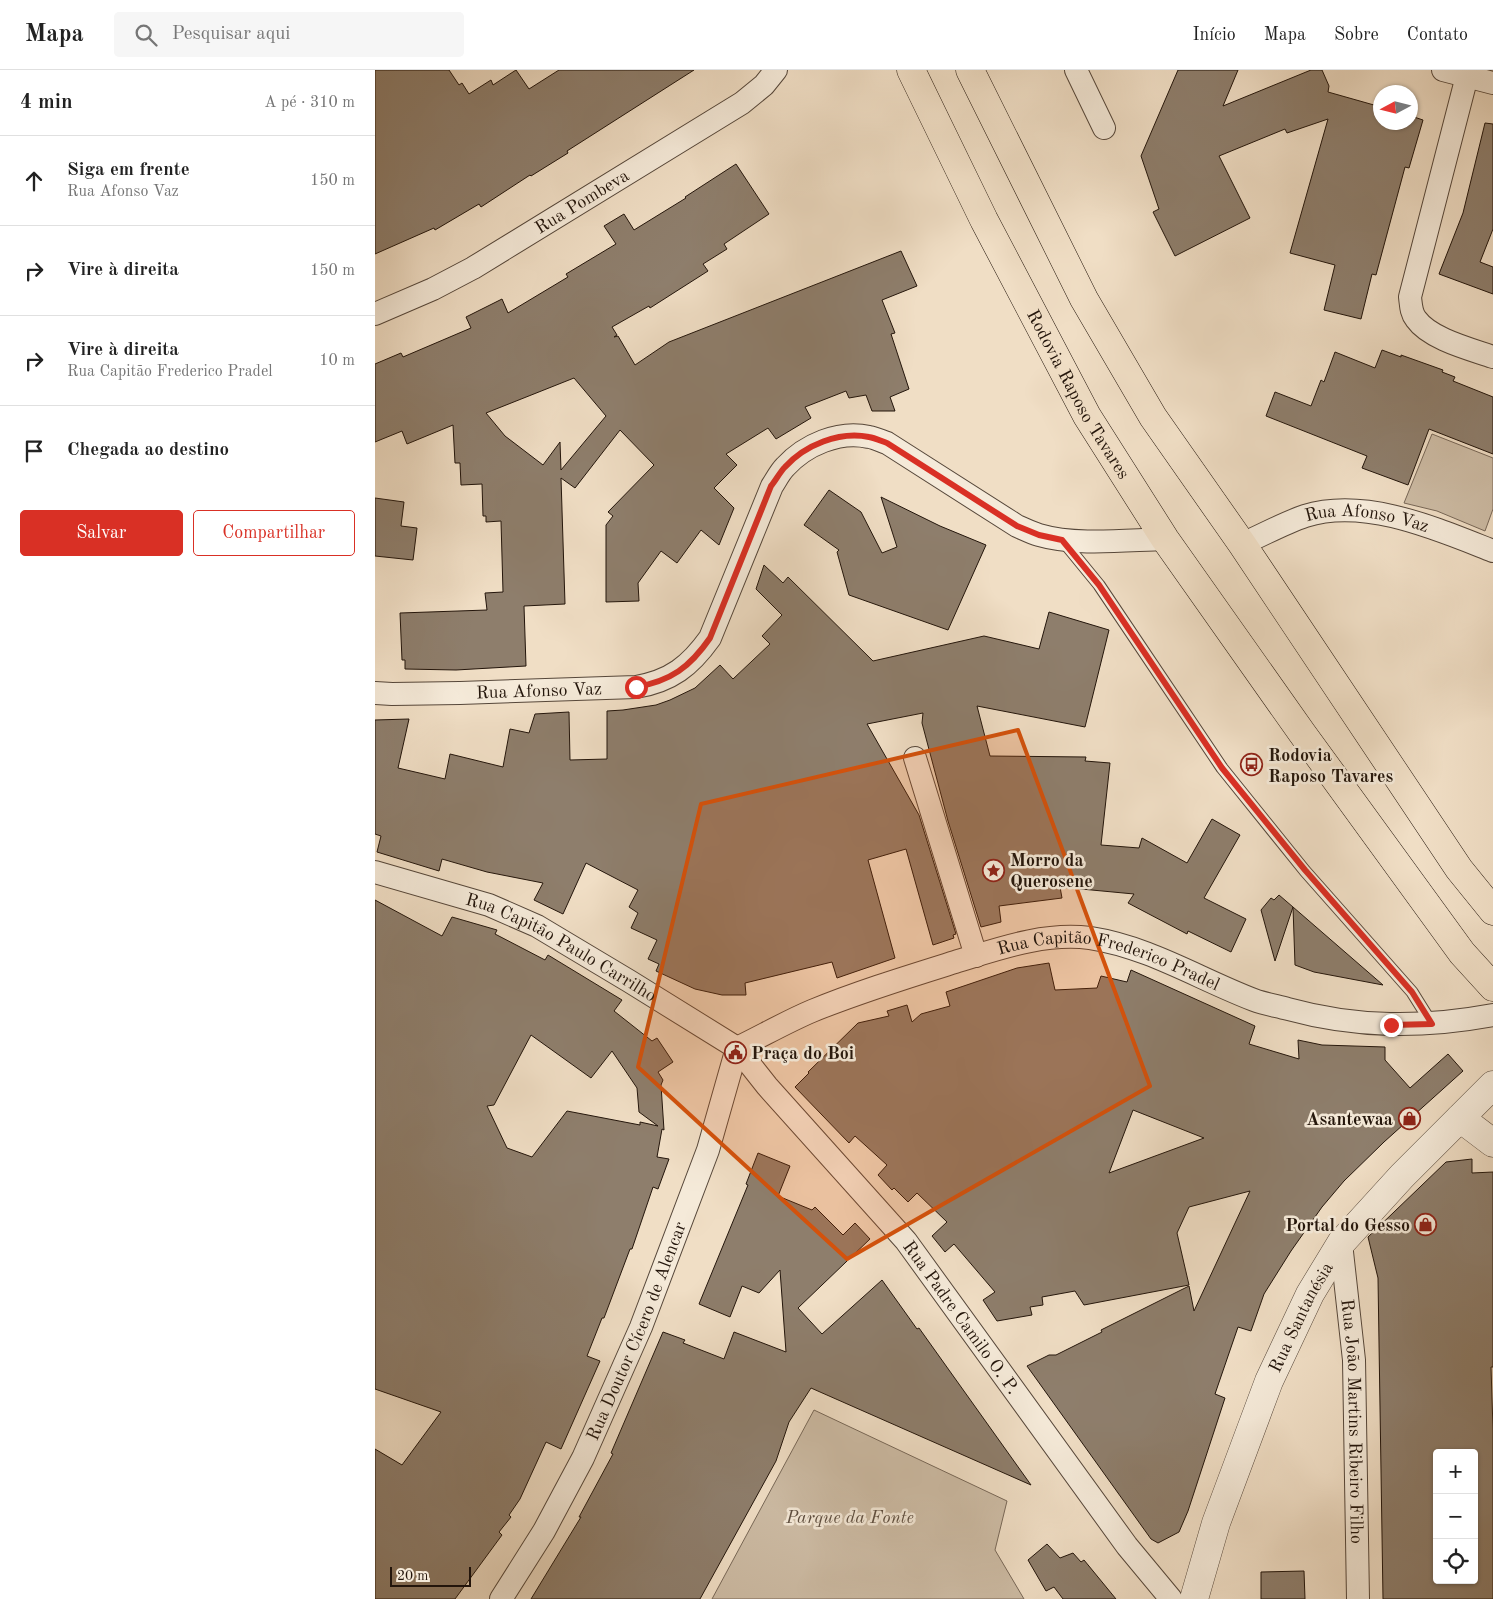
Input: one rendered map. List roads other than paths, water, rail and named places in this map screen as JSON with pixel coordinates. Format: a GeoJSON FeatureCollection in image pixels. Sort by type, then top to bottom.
{"type":"FeatureCollection","features":[{"type":"Feature","properties":{"kind":"highway","name":"Rodovia Raposo Tavares"},"geometry":{"type":"LineString","coordinates":[[911,70],[984,220],[1087,416],[1165,539],[1462,953],[1493,987]]}},
{"type":"Feature","properties":{"kind":"highway"},"geometry":{"type":"LineString","coordinates":[[970,70],[1089,307],[1153,417],[1243,544],[1459,869],[1493,911]]}},
{"type":"Feature","properties":{"kind":"street","name":"Rua Pombeva"},"geometry":{"type":"LineString","coordinates":[[375,314],[433,289],[473,268],[742,103],[764,85],[776,70]]}},
{"type":"Feature","properties":{"kind":"street"},"geometry":{"type":"LineString","coordinates":[[1076,70],[1104,128]]}},
{"type":"Feature","properties":{"kind":"street"},"geometry":{"type":"LineString","coordinates":[[1443,70],[1493,83]]}},
{"type":"Feature","properties":{"kind":"street"},"geometry":{"type":"LineString","coordinates":[[1467,76],[1410,297],[1411,310],[1415,319],[1425,329],[1449,341],[1493,357]]}},
{"type":"Feature","properties":{"kind":"street","name":"Rua Afonso Vaz"},"geometry":{"type":"LineString","coordinates":[[375,693],[460,693],[636,687],[654,684],[678,672],[698,654],[710,638],[771,486],[784,467],[800,454],[835,437],[851,435],[868,437],[887,443],[1017,526],[1039,535],[1062,540],[1165,539]]}},
{"type":"Feature","properties":{"kind":"street","name":"Rua Afonso Vaz"},"geometry":{"type":"LineString","coordinates":[[1243,544],[1305,516],[1332,510],[1361,510],[1428,526],[1493,551]]}},
{"type":"Feature","properties":{"kind":"street"},"geometry":{"type":"LineString","coordinates":[[915,758],[976,956]]}},
{"type":"Feature","properties":{"kind":"street","name":"Rua Capitão Paulo Carrilho"},"geometry":{"type":"LineString","coordinates":[[375,872],[489,905],[537,926],[737,1048]]}},
{"type":"Feature","properties":{"kind":"street","name":"Rua Capitão Frederico Pradel"},"geometry":{"type":"LineString","coordinates":[[737,1048],[811,1011],[909,976],[992,950],[1035,940],[1067,937],[1090,938],[1134,949],[1255,1000],[1319,1018],[1391,1025],[1432,1024],[1493,1015]]}},
{"type":"Feature","properties":{"kind":"street","name":"Rua Doutor Cícero de Alencar"},"geometry":{"type":"LineString","coordinates":[[501,1599],[545,1531],[583,1458],[641,1327],[708,1150],[737,1048]]}},
{"type":"Feature","properties":{"kind":"street","name":"Rua Padre Camilo O. P."},"geometry":{"type":"LineString","coordinates":[[737,1048],[767,1086],[906,1241],[1127,1546],[1171,1599]]}},
{"type":"Feature","properties":{"kind":"street","name":"Rua Santanésia"},"geometry":{"type":"LineString","coordinates":[[1194,1599],[1216,1523],[1269,1381],[1310,1294],[1341,1243],[1402,1176],[1493,1085]]}},
{"type":"Feature","properties":{"kind":"street"},"geometry":{"type":"LineString","coordinates":[[1460,1118],[1493,1142]]}},
{"type":"Feature","properties":{"kind":"street","name":"Rua João Martins Ribeiro Filho"},"geometry":{"type":"LineString","coordinates":[[1341,1243],[1355,1360],[1358,1599]]}},
{"type":"Feature","properties":{"kind":"lane"},"geometry":{"type":"LineString","coordinates":[[1062,540],[1099,585],[1222,768],[1305,870],[1412,992],[1432,1024]]}},
{"type":"Feature","properties":{"kind":"place","name":"Rodovia Raposo Tavares"},"geometry":{"type":"Point","coordinates":[1252,765]}},
{"type":"Feature","properties":{"kind":"place","name":"Morro da Querosene"},"geometry":{"type":"Point","coordinates":[994,870]}},
{"type":"Feature","properties":{"kind":"place","name":"Praça do Boi"},"geometry":{"type":"Point","coordinates":[735,1053]}},
{"type":"Feature","properties":{"kind":"place","name":"Asantewaa"},"geometry":{"type":"Point","coordinates":[1409,1119]}},
{"type":"Feature","properties":{"kind":"place","name":"Portal do Gesso"},"geometry":{"type":"Point","coordinates":[1426,1225]}},
{"type":"Feature","properties":{"kind":"park label","name":"Parque da Fonte"},"geometry":{"type":"Point","coordinates":[850,1517]}}]}
